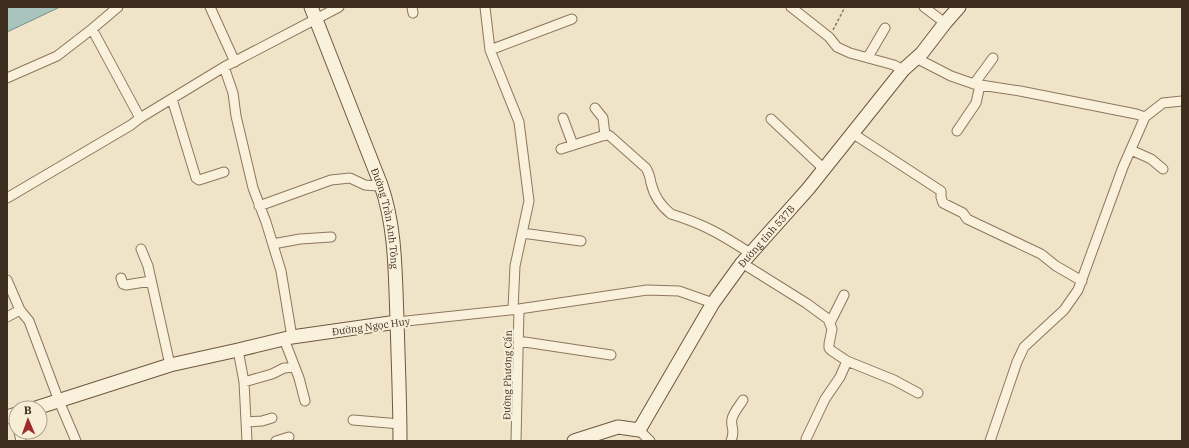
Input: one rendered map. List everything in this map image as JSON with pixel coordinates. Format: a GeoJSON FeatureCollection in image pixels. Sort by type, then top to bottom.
{"type":"FeatureCollection","features":[{"type":"Feature","properties":{"kind":"main road","name":"Đường tỉnh 537B"},"geometry":{"type":"LineString","coordinates":[[639,430],[712,303],[746,258],[808,189],[903,70],[922,52],[944,23],[959,7]]}},
{"type":"Feature","properties":{"kind":"main road","name":"Đường Trần Anh Tông"},"geometry":{"type":"LineString","coordinates":[[314,13],[382,185],[390,215],[393,235],[399,366],[400,441]]}},
{"type":"Feature","properties":{"kind":"main road","name":"Đường Ngọc Huy"},"geometry":{"type":"LineString","coordinates":[[48,404],[170,365],[288,338],[397,322]]}},
{"type":"Feature","properties":{"kind":"main road"},"geometry":{"type":"LineString","coordinates":[[574,441],[618,427],[639,430]]}},
{"type":"Feature","properties":{"kind":"street"},"geometry":{"type":"LineString","coordinates":[[7,78],[57,56],[118,7]]}},
{"type":"Feature","properties":{"kind":"street"},"geometry":{"type":"LineString","coordinates":[[210,7],[235,62]]}},
{"type":"Feature","properties":{"kind":"street"},"geometry":{"type":"LineString","coordinates":[[7,198],[131,125],[140,118],[314,13],[339,7]]}},
{"type":"Feature","properties":{"kind":"street","name":"Đường Phương Cấn"},"geometry":{"type":"LineString","coordinates":[[485,7],[490,50],[519,122],[528,201],[516,266],[518,341],[516,441]]}},
{"type":"Feature","properties":{"kind":"street"},"geometry":{"type":"LineString","coordinates":[[791,7],[829,37],[837,47],[850,53],[894,65],[903,70]]}},
{"type":"Feature","properties":{"kind":"street"},"geometry":{"type":"LineString","coordinates":[[924,7],[944,23]]}},
{"type":"Feature","properties":{"kind":"street"},"geometry":{"type":"LineString","coordinates":[[490,50],[572,20]]}},
{"type":"Feature","properties":{"kind":"street"},"geometry":{"type":"LineString","coordinates":[[868,57],[885,28]]}},
{"type":"Feature","properties":{"kind":"street"},"geometry":{"type":"LineString","coordinates":[[92,29],[140,118]]}},
{"type":"Feature","properties":{"kind":"street"},"geometry":{"type":"LineString","coordinates":[[916,58],[951,76],[977,85],[1020,91],[1145,117]]}},
{"type":"Feature","properties":{"kind":"street"},"geometry":{"type":"LineString","coordinates":[[957,132],[976,103],[977,85],[993,58]]}},
{"type":"Feature","properties":{"kind":"street"},"geometry":{"type":"LineString","coordinates":[[224,67],[233,93],[236,116],[253,188],[281,271],[288,338],[294,367],[299,378],[305,402]]}},
{"type":"Feature","properties":{"kind":"street"},"geometry":{"type":"LineString","coordinates":[[172,99],[196,178],[199,180],[224,172]]}},
{"type":"Feature","properties":{"kind":"street"},"geometry":{"type":"LineString","coordinates":[[990,441],[1017,362],[1024,347],[1069,304],[1076,294],[1123,167],[1145,117],[1164,103],[1182,102]]}},
{"type":"Feature","properties":{"kind":"street"},"geometry":{"type":"LineString","coordinates":[[595,108],[603,118],[605,135]]}},
{"type":"Feature","properties":{"kind":"street"},"geometry":{"type":"LineString","coordinates":[[563,118],[573,146]]}},
{"type":"Feature","properties":{"kind":"street"},"geometry":{"type":"LineString","coordinates":[[771,120],[824,168]]}},
{"type":"Feature","properties":{"kind":"street"},"geometry":{"type":"LineString","coordinates":[[852,133],[941,191],[943,203],[963,213],[967,219],[1041,254],[1056,266],[1082,281]]}},
{"type":"Feature","properties":{"kind":"street"},"geometry":{"type":"LineString","coordinates":[[561,149],[605,135],[608,135],[616,140],[646,168],[654,195],[671,214],[693,221],[724,236],[746,258],[828,319],[832,329],[828,344],[829,348],[847,361],[894,380],[918,393]]}},
{"type":"Feature","properties":{"kind":"street"},"geometry":{"type":"LineString","coordinates":[[1131,150],[1151,159],[1163,169]]}},
{"type":"Feature","properties":{"kind":"street"},"geometry":{"type":"LineString","coordinates":[[259,206],[331,180],[350,178],[365,185],[382,185]]}},
{"type":"Feature","properties":{"kind":"street"},"geometry":{"type":"LineString","coordinates":[[522,233],[581,241]]}},
{"type":"Feature","properties":{"kind":"street"},"geometry":{"type":"LineString","coordinates":[[273,244],[300,239],[331,237]]}},
{"type":"Feature","properties":{"kind":"street"},"geometry":{"type":"LineString","coordinates":[[141,249],[148,266],[170,365]]}},
{"type":"Feature","properties":{"kind":"street"},"geometry":{"type":"LineString","coordinates":[[121,278],[123,284],[126,285],[151,281]]}},
{"type":"Feature","properties":{"kind":"street"},"geometry":{"type":"LineString","coordinates":[[7,280],[20,310],[29,321],[59,401],[76,441]]}},
{"type":"Feature","properties":{"kind":"street","name":"Đường Ngọc Huy"},"geometry":{"type":"LineString","coordinates":[[397,322],[516,309],[647,290],[679,291],[712,303]]}},
{"type":"Feature","properties":{"kind":"street"},"geometry":{"type":"LineString","coordinates":[[830,323],[844,295]]}},
{"type":"Feature","properties":{"kind":"street"},"geometry":{"type":"LineString","coordinates":[[7,317],[20,310]]}},
{"type":"Feature","properties":{"kind":"street"},"geometry":{"type":"LineString","coordinates":[[518,341],[611,355]]}},
{"type":"Feature","properties":{"kind":"street"},"geometry":{"type":"LineString","coordinates":[[238,350],[244,382],[247,441]]}},
{"type":"Feature","properties":{"kind":"street"},"geometry":{"type":"LineString","coordinates":[[806,439],[825,399],[840,377],[847,361]]}},
{"type":"Feature","properties":{"kind":"street"},"geometry":{"type":"LineString","coordinates":[[244,382],[272,374],[284,368],[294,367]]}},
{"type":"Feature","properties":{"kind":"street"},"geometry":{"type":"LineString","coordinates":[[731,441],[734,431],[732,418],[743,400]]}},
{"type":"Feature","properties":{"kind":"street"},"geometry":{"type":"LineString","coordinates":[[246,422],[262,421],[272,418]]}},
{"type":"Feature","properties":{"kind":"street"},"geometry":{"type":"LineString","coordinates":[[352,420],[400,424]]}},
{"type":"Feature","properties":{"kind":"street"},"geometry":{"type":"LineString","coordinates":[[639,430],[650,441]]}},
{"type":"Feature","properties":{"kind":"street"},"geometry":{"type":"LineString","coordinates":[[276,441],[289,437]]}},
{"type":"Feature","properties":{"kind":"path"},"geometry":{"type":"LineString","coordinates":[[829,37],[846,7]]}},
{"type":"Feature","properties":{"kind":"water"},"geometry":{"type":"Polygon","coordinates":[[[7,7],[60,7],[7,32],[7,7]]]}}]}
